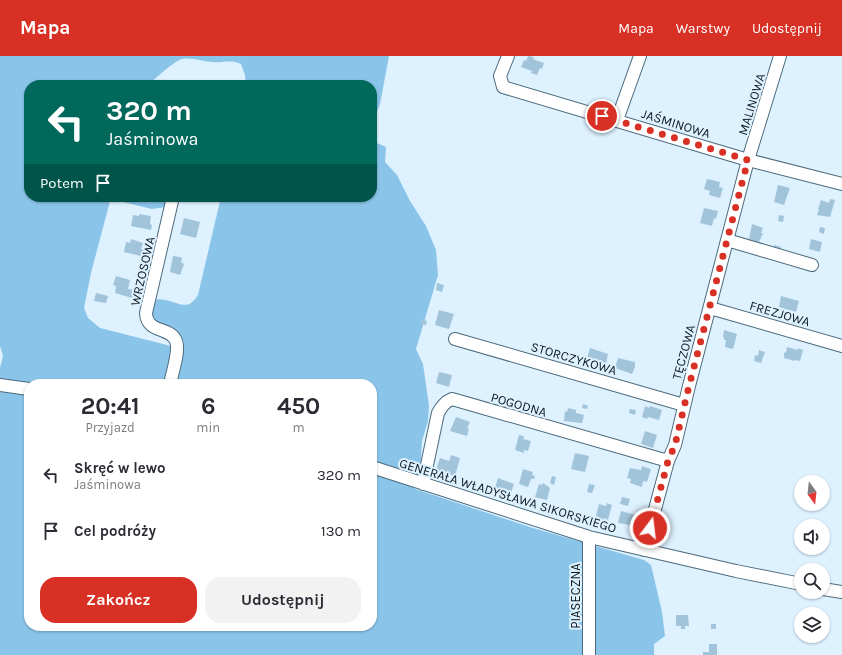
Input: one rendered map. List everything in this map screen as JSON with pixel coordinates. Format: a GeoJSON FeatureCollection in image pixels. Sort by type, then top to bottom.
{"type":"FeatureCollection","features":[{"type":"Feature","properties":{"kind":"street","name":"JAŚMINOWA"},"geometry":{"type":"LineString","coordinates":[[508,56],[500,76],[503,87],[748,160],[842,184]]}},
{"type":"Feature","properties":{"kind":"street"},"geometry":{"type":"LineString","coordinates":[[617,120],[640,56]]}},
{"type":"Feature","properties":{"kind":"street","name":"MALINOWA"},"geometry":{"type":"LineString","coordinates":[[748,160],[780,56]]}},
{"type":"Feature","properties":{"kind":"street","name":"TĘCZOWA"},"geometry":{"type":"LineString","coordinates":[[644,550],[668,461],[675,445],[684,405],[748,160]]}},
{"type":"Feature","properties":{"kind":"street","name":"WRZOSOWA"},"geometry":{"type":"LineString","coordinates":[[171,379],[177,349],[176,341],[171,335],[151,326],[146,319],[146,313],[172,202]]}},
{"type":"Feature","properties":{"kind":"street"},"geometry":{"type":"LineString","coordinates":[[727,240],[812,264]]}},
{"type":"Feature","properties":{"kind":"street","name":"FREZJOWA"},"geometry":{"type":"LineString","coordinates":[[710,308],[842,346]]}},
{"type":"Feature","properties":{"kind":"street","name":"STORCZYKOWA"},"geometry":{"type":"LineString","coordinates":[[455,339],[684,405]]}},
{"type":"Feature","properties":{"kind":"street"},"geometry":{"type":"LineString","coordinates":[[0,385],[24,388]]}},
{"type":"Feature","properties":{"kind":"street","name":"POGODNA"},"geometry":{"type":"LineString","coordinates":[[423,484],[438,413],[443,405],[452,400],[668,461]]}},
{"type":"Feature","properties":{"kind":"street","name":"GENERAŁA WŁADYSŁAWA SIKORSKIEGO"},"geometry":{"type":"LineString","coordinates":[[377,469],[590,537],[794,582]]}},
{"type":"Feature","properties":{"kind":"street","name":"PIASECZNA"},"geometry":{"type":"LineString","coordinates":[[589,655],[590,537]]}},
{"type":"Feature","properties":{"kind":"street"},"geometry":{"type":"LineString","coordinates":[[830,590],[842,592]]}},
{"type":"Feature","properties":{"kind":"shaded area"},"geometry":{"type":"Polygon","coordinates":[[[0,56],[389,56],[380,104],[377,112],[377,80],[246,80],[241,64],[230,61],[213,62],[182,59],[154,80],[24,80],[24,202],[110,202],[91,273],[84,308],[88,318],[100,328],[171,346],[180,346],[184,343],[176,332],[153,324],[151,301],[162,299],[187,305],[198,295],[220,202],[377,202],[377,143],[386,147],[385,162],[397,175],[410,201],[426,226],[436,250],[438,275],[416,349],[423,364],[429,406],[428,421],[422,441],[420,474],[415,489],[533,528],[644,560],[651,565],[662,612],[665,636],[654,644],[654,655],[0,655],[0,368],[3,356],[0,346],[0,56]]]}},
{"type":"Feature","properties":{"kind":"shaded area"},"geometry":{"type":"Polygon","coordinates":[[[123,202],[168,202],[166,207],[152,209],[123,202]]]}},
{"type":"Feature","properties":{"kind":"building"},"geometry":{"type":"Polygon","coordinates":[[[528,56],[534,57],[533,59],[544,63],[542,69],[540,68],[537,75],[531,73],[532,71],[521,67],[524,60],[526,61],[528,56]]]}},
{"type":"Feature","properties":{"kind":"building"},"geometry":{"type":"Polygon","coordinates":[[[707,179],[720,182],[719,187],[723,188],[720,198],[709,195],[710,191],[704,189],[707,179]]]}},
{"type":"Feature","properties":{"kind":"building"},"geometry":{"type":"Polygon","coordinates":[[[778,185],[790,188],[784,205],[774,202],[778,185]]]}},
{"type":"Feature","properties":{"kind":"building"},"geometry":{"type":"Polygon","coordinates":[[[830,199],[835,200],[830,217],[817,215],[821,200],[829,203],[830,199]]]}},
{"type":"Feature","properties":{"kind":"building"},"geometry":{"type":"Polygon","coordinates":[[[704,208],[718,211],[712,226],[700,223],[704,208]]]}},
{"type":"Feature","properties":{"kind":"building"},"geometry":{"type":"Polygon","coordinates":[[[139,214],[151,216],[151,230],[131,226],[133,215],[139,216],[139,214]]]}},
{"type":"Feature","properties":{"kind":"building"},"geometry":{"type":"Polygon","coordinates":[[[779,215],[784,216],[783,222],[778,221],[779,215]]]}},
{"type":"Feature","properties":{"kind":"building"},"geometry":{"type":"Polygon","coordinates":[[[184,218],[200,222],[196,238],[180,234],[184,218]]]}},
{"type":"Feature","properties":{"kind":"building"},"geometry":{"type":"Polygon","coordinates":[[[752,224],[763,228],[761,233],[763,233],[759,242],[749,239],[752,224]]]}},
{"type":"Feature","properties":{"kind":"building"},"geometry":{"type":"Polygon","coordinates":[[[820,227],[825,228],[824,234],[819,232],[820,227]]]}},
{"type":"Feature","properties":{"kind":"building"},"geometry":{"type":"Polygon","coordinates":[[[131,239],[143,243],[141,249],[147,250],[145,257],[124,252],[126,242],[130,243],[131,239]]]}},
{"type":"Feature","properties":{"kind":"building"},"geometry":{"type":"Polygon","coordinates":[[[811,239],[822,242],[820,252],[809,249],[811,239]]]}},
{"type":"Feature","properties":{"kind":"building"},"geometry":{"type":"Polygon","coordinates":[[[774,245],[781,247],[780,251],[773,249],[774,245]]]}},
{"type":"Feature","properties":{"kind":"building"},"geometry":{"type":"Polygon","coordinates":[[[173,256],[182,258],[181,262],[184,264],[180,275],[170,272],[173,256]]]}},
{"type":"Feature","properties":{"kind":"building"},"geometry":{"type":"Polygon","coordinates":[[[116,276],[130,280],[128,289],[133,290],[132,298],[115,293],[116,286],[113,285],[116,276]]]}},
{"type":"Feature","properties":{"kind":"building"},"geometry":{"type":"Polygon","coordinates":[[[437,283],[444,285],[442,292],[436,290],[437,283]]]}},
{"type":"Feature","properties":{"kind":"building"},"geometry":{"type":"Polygon","coordinates":[[[96,293],[108,296],[106,303],[94,301],[96,293]]]}},
{"type":"Feature","properties":{"kind":"building"},"geometry":{"type":"Polygon","coordinates":[[[781,296],[799,301],[796,312],[779,307],[781,296]]]}},
{"type":"Feature","properties":{"kind":"building"},"geometry":{"type":"Polygon","coordinates":[[[439,310],[454,314],[449,329],[435,325],[439,310]]]}},
{"type":"Feature","properties":{"kind":"building"},"geometry":{"type":"Polygon","coordinates":[[[421,319],[427,321],[426,325],[420,324],[421,319]]]}},
{"type":"Feature","properties":{"kind":"building"},"geometry":{"type":"Polygon","coordinates":[[[724,330],[737,334],[733,349],[725,347],[726,340],[724,340],[723,337],[724,330]]]}},
{"type":"Feature","properties":{"kind":"building"},"geometry":{"type":"Polygon","coordinates":[[[787,347],[803,350],[800,361],[784,358],[784,353],[786,352],[787,347]]]}},
{"type":"Feature","properties":{"kind":"building"},"geometry":{"type":"Polygon","coordinates":[[[590,348],[608,354],[606,364],[587,359],[590,348]]]}},
{"type":"Feature","properties":{"kind":"building"},"geometry":{"type":"Polygon","coordinates":[[[759,350],[765,352],[761,363],[754,361],[755,355],[758,356],[759,350]]]}},
{"type":"Feature","properties":{"kind":"building"},"geometry":{"type":"Polygon","coordinates":[[[618,358],[635,362],[635,367],[632,374],[615,368],[618,358]]]}},
{"type":"Feature","properties":{"kind":"building"},"geometry":{"type":"Polygon","coordinates":[[[439,372],[452,375],[449,387],[436,383],[439,372]]]}},
{"type":"Feature","properties":{"kind":"building"},"geometry":{"type":"Polygon","coordinates":[[[583,404],[588,406],[587,409],[582,408],[583,404]]]}},
{"type":"Feature","properties":{"kind":"building"},"geometry":{"type":"Polygon","coordinates":[[[645,406],[662,410],[659,420],[642,417],[645,406]]]}},
{"type":"Feature","properties":{"kind":"building"},"geometry":{"type":"Polygon","coordinates":[[[568,408],[576,410],[576,413],[584,415],[582,423],[564,421],[565,411],[567,412],[568,408]]]}},
{"type":"Feature","properties":{"kind":"building"},"geometry":{"type":"Polygon","coordinates":[[[630,409],[636,410],[635,415],[629,413],[630,409]]]}},
{"type":"Feature","properties":{"kind":"building"},"geometry":{"type":"Polygon","coordinates":[[[456,417],[470,422],[467,428],[469,429],[467,436],[450,431],[456,417]]]}},
{"type":"Feature","properties":{"kind":"building"},"geometry":{"type":"Polygon","coordinates":[[[645,431],[657,435],[653,448],[641,444],[645,431]]]}},
{"type":"Feature","properties":{"kind":"building"},"geometry":{"type":"Polygon","coordinates":[[[519,435],[524,436],[523,439],[531,441],[528,451],[524,450],[524,453],[515,450],[519,435]]]}},
{"type":"Feature","properties":{"kind":"building"},"geometry":{"type":"Polygon","coordinates":[[[575,453],[589,456],[585,472],[571,469],[575,453]]]}},
{"type":"Feature","properties":{"kind":"building"},"geometry":{"type":"Polygon","coordinates":[[[451,455],[460,458],[455,476],[436,470],[440,458],[449,461],[451,455]]]}},
{"type":"Feature","properties":{"kind":"building"},"geometry":{"type":"Polygon","coordinates":[[[642,466],[651,469],[647,482],[643,481],[642,487],[630,483],[631,479],[627,478],[630,468],[641,470],[642,466]]]}},
{"type":"Feature","properties":{"kind":"building"},"geometry":{"type":"Polygon","coordinates":[[[523,469],[533,472],[532,475],[535,476],[534,479],[531,479],[528,487],[519,484],[523,469]]]}},
{"type":"Feature","properties":{"kind":"building"},"geometry":{"type":"Polygon","coordinates":[[[552,476],[556,477],[554,485],[550,483],[552,476]]]}},
{"type":"Feature","properties":{"kind":"building"},"geometry":{"type":"Polygon","coordinates":[[[498,478],[514,484],[511,493],[504,491],[504,493],[495,488],[498,478]]]}},
{"type":"Feature","properties":{"kind":"building"},"geometry":{"type":"Polygon","coordinates":[[[543,483],[550,488],[547,500],[535,497],[539,484],[542,485],[543,483]]]}},
{"type":"Feature","properties":{"kind":"building"},"geometry":{"type":"Polygon","coordinates":[[[589,484],[595,485],[592,493],[587,492],[589,484]]]}},
{"type":"Feature","properties":{"kind":"building"},"geometry":{"type":"Polygon","coordinates":[[[622,497],[630,499],[628,506],[620,504],[622,497]]]}},
{"type":"Feature","properties":{"kind":"building"},"geometry":{"type":"Polygon","coordinates":[[[607,503],[612,505],[608,520],[604,518],[603,520],[599,519],[599,517],[596,516],[599,504],[606,506],[607,503]]]}},
{"type":"Feature","properties":{"kind":"building"},"geometry":{"type":"Polygon","coordinates":[[[621,511],[639,516],[637,526],[618,523],[621,511]]]}},
{"type":"Feature","properties":{"kind":"building"},"geometry":{"type":"Polygon","coordinates":[[[676,615],[688,615],[689,626],[685,626],[685,629],[681,629],[681,626],[676,626],[676,615]]]}},
{"type":"Feature","properties":{"kind":"building"},"geometry":{"type":"Polygon","coordinates":[[[711,624],[716,624],[716,629],[711,629],[711,624]]]}},
{"type":"Feature","properties":{"kind":"building"},"geometry":{"type":"Polygon","coordinates":[[[709,644],[717,644],[717,655],[703,655],[703,652],[709,652],[709,644]]]}},
{"type":"Feature","properties":{"kind":"route"},"geometry":{"type":"LineString","coordinates":[[602,116],[748,160],[675,445],[668,461],[650,528]]}}]}
